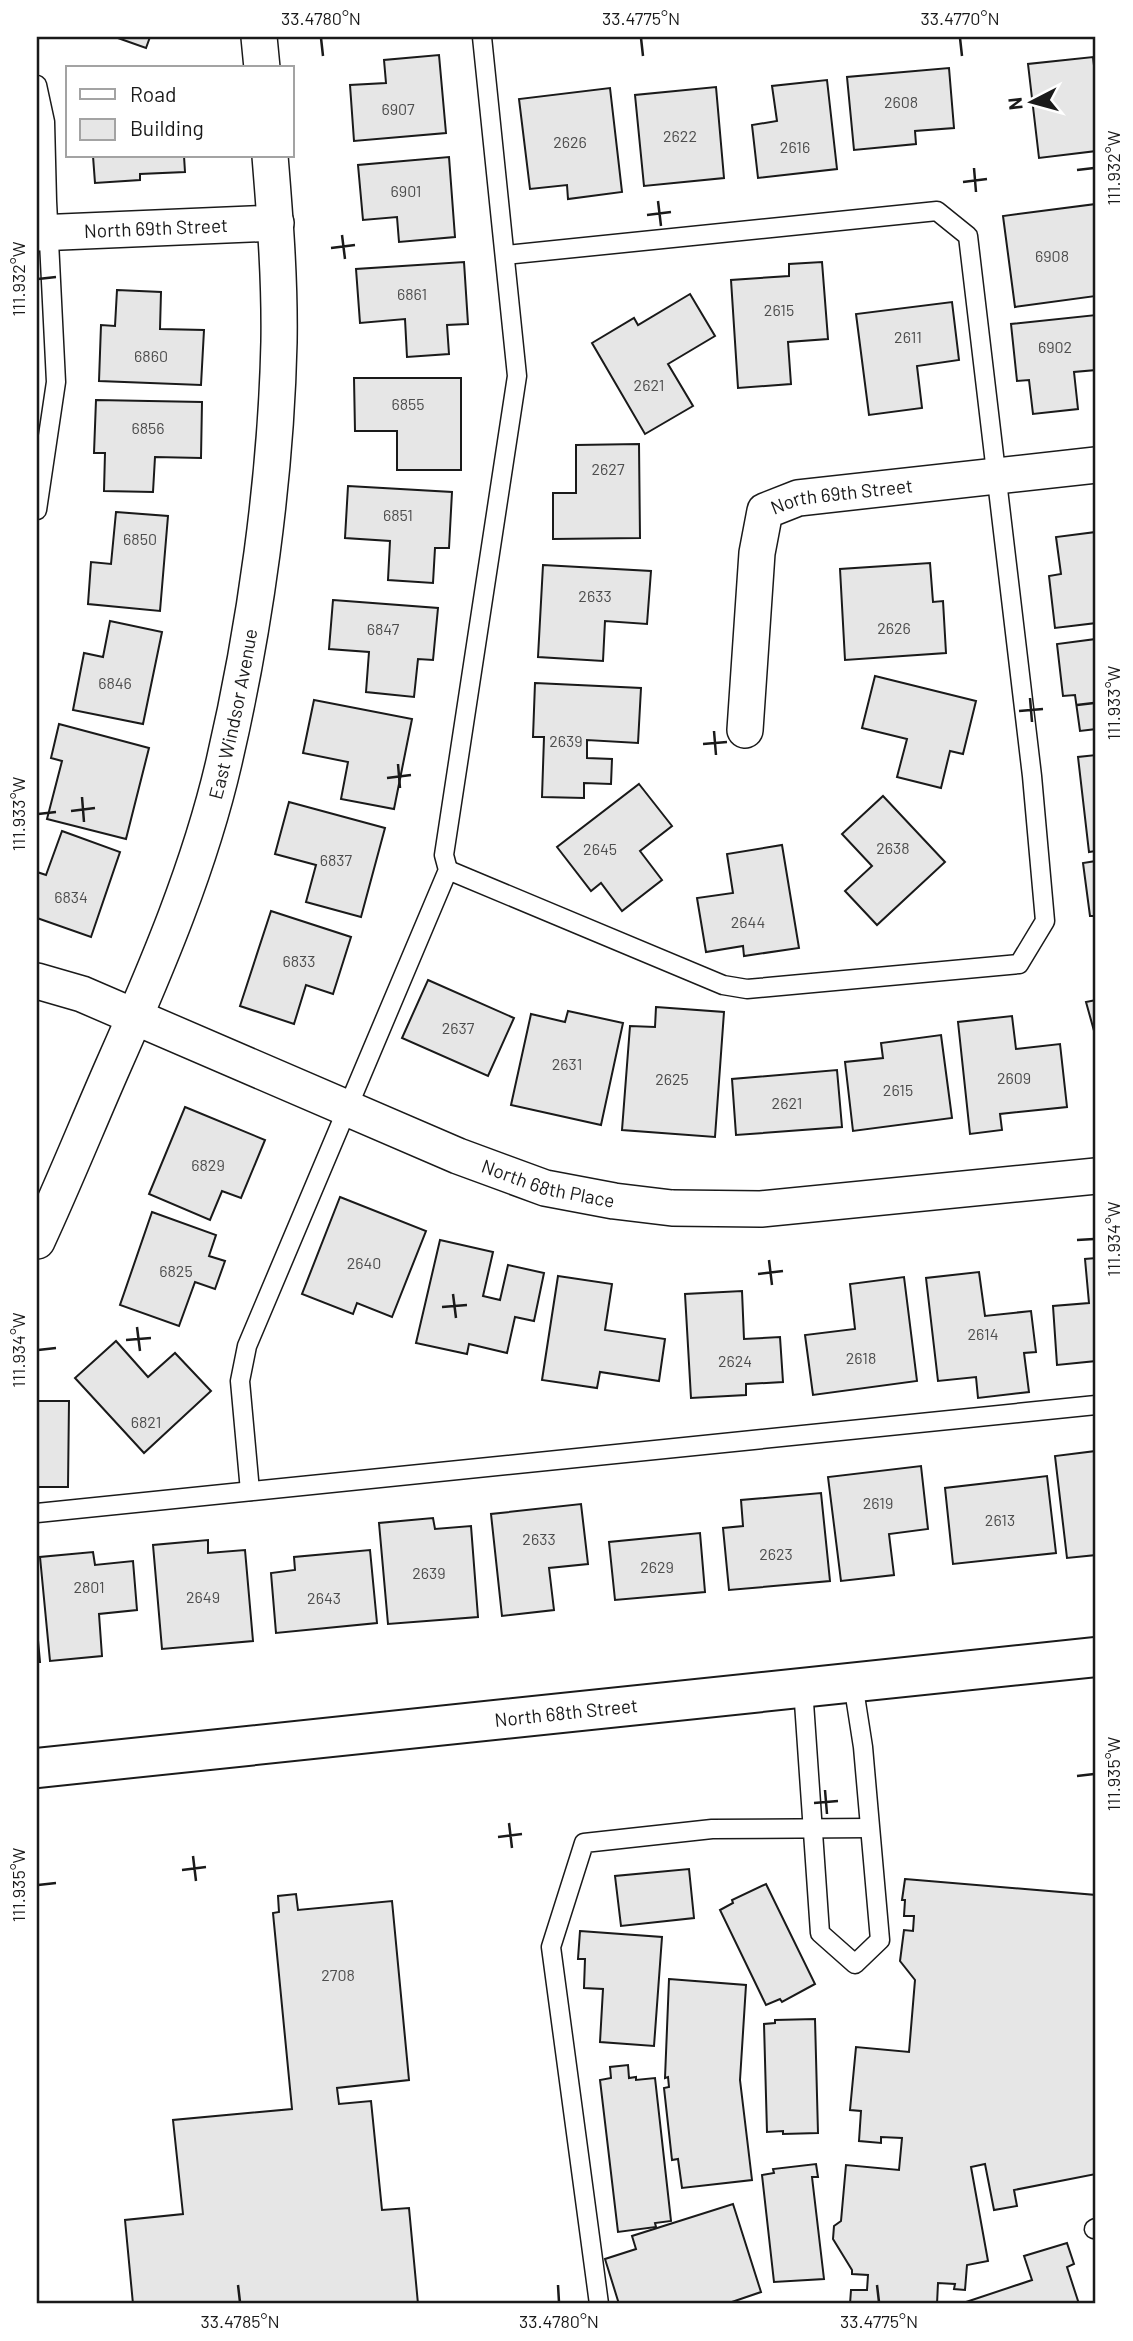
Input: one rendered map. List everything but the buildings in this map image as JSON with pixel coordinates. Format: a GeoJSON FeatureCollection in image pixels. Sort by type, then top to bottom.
{"type":"FeatureCollection","features":[{"type":"Feature","properties":{"kind":"street"},"geometry":{"type":"LineString","coordinates":[[259,37],[262,66]]}},
{"type":"Feature","properties":{"kind":"street","name":"East Windsor Avenue"},"geometry":{"type":"LineString","coordinates":[[37,1241],[135,1017],[192,869],[224,763],[253,613],[272,459],[279,341],[276,223],[270,158]]}},
{"type":"Feature","properties":{"kind":"street","name":"North 69th Street"},"geometry":{"type":"LineString","coordinates":[[42,233],[276,223]]}},
{"type":"Feature","properties":{"kind":"street","name":"North 69th Street"},"geometry":{"type":"LineString","coordinates":[[745,730],[757,553],[765,511],[798,498],[1096,465]]}},
{"type":"Feature","properties":{"kind":"street","name":"North 68th Place"},"geometry":{"type":"LineString","coordinates":[[37,981],[82,994],[458,1156],[545,1188],[614,1201],[672,1208],[761,1209],[1096,1176]]}},
{"type":"Feature","properties":{"kind":"street","name":"North 68th Street"},"geometry":{"type":"LineString","coordinates":[[37,1768],[1096,1657]]}},
{"type":"Feature","properties":{"kind":"lane"},"geometry":{"type":"LineString","coordinates":[[250,1491],[240,1381],[247,1346],[448,870],[444,855],[517,376],[482,37]]}},
{"type":"Feature","properties":{"kind":"lane"},"geometry":{"type":"LineString","coordinates":[[37,85],[45,122],[42,233],[56,382],[37,510]]}},
{"type":"Feature","properties":{"kind":"lane"},"geometry":{"type":"LineString","coordinates":[[448,870],[723,985],[747,989],[1019,964],[1045,922],[1032,776],[968,236],[937,211],[506,255]]}},
{"type":"Feature","properties":{"kind":"lane"},"geometry":{"type":"LineString","coordinates":[[37,1513],[1096,1405]]}},
{"type":"Feature","properties":{"kind":"lane"},"geometry":{"type":"LineString","coordinates":[[803,1688],[820,1933],[855,1964],[880,1940],[863,1748],[853,1683]]}},
{"type":"Feature","properties":{"kind":"lane"},"geometry":{"type":"LineString","coordinates":[[598,2304],[551,1947],[584,1843],[712,1829],[869,1828]]}}]}
